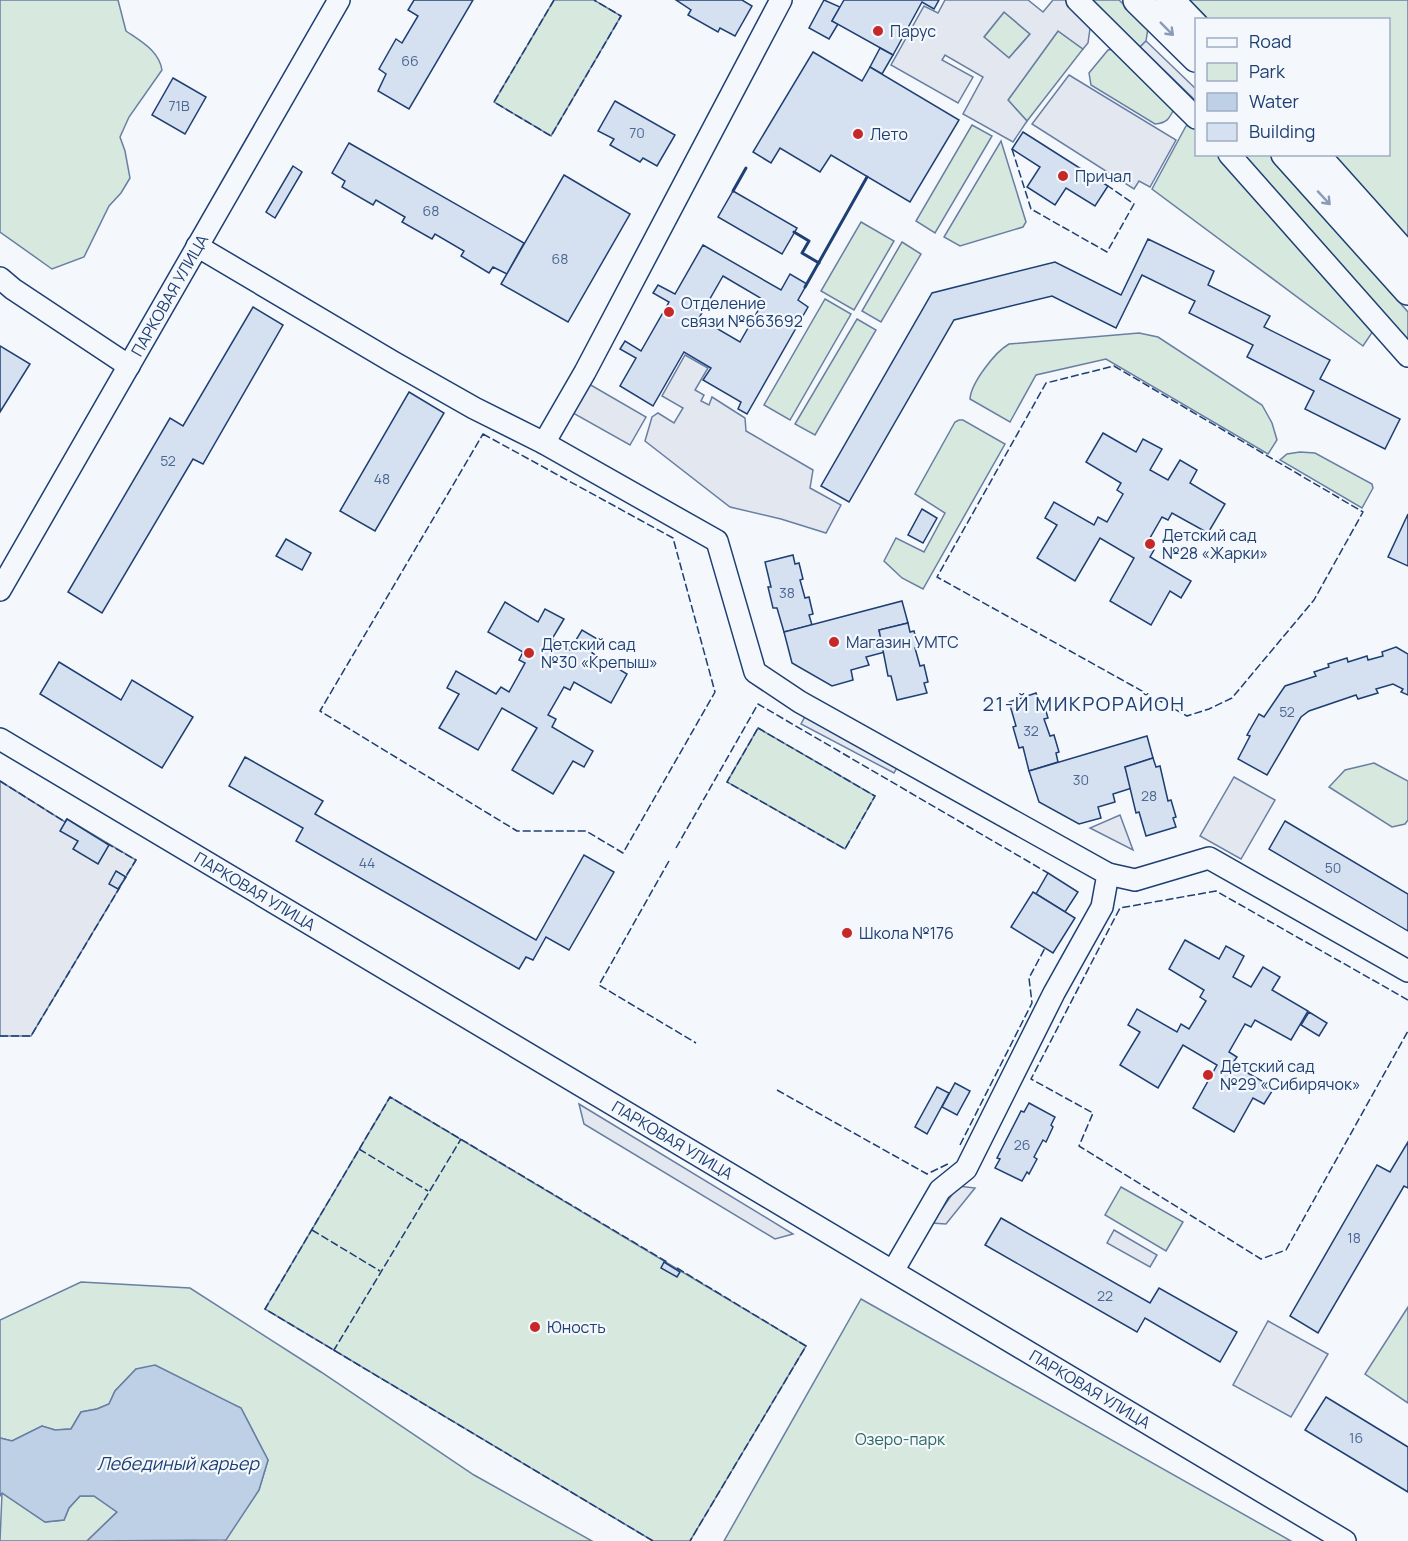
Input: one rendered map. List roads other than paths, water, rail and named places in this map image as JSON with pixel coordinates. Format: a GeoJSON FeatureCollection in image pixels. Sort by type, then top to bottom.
{"type":"FeatureCollection","features":[{"type":"Feature","properties":{"kind":"main road"},"geometry":{"type":"LineString","coordinates":[[1137,0],[1195,56]]}},
{"type":"Feature","properties":{"kind":"main road"},"geometry":{"type":"LineString","coordinates":[[1170,0],[1195,25]]}},
{"type":"Feature","properties":{"kind":"main road"},"geometry":{"type":"LineString","coordinates":[[1287,156],[1408,291]]}},
{"type":"Feature","properties":{"kind":"main road"},"geometry":{"type":"LineString","coordinates":[[1317,156],[1408,258]]}},
{"type":"Feature","properties":{"kind":"street","name":"ПАРКОВАЯ УЛИЦА"},"geometry":{"type":"LineString","coordinates":[[0,590],[339,0]]}},
{"type":"Feature","properties":{"kind":"street"},"geometry":{"type":"LineString","coordinates":[[544,443],[585,372],[781,0]]}},
{"type":"Feature","properties":{"kind":"street"},"geometry":{"type":"LineString","coordinates":[[1077,0],[1195,116]]}},
{"type":"Feature","properties":{"kind":"street"},"geometry":{"type":"LineString","coordinates":[[1231,156],[1408,356]]}},
{"type":"Feature","properties":{"kind":"street"},"geometry":{"type":"LineString","coordinates":[[197,246],[413,374],[544,443],[717,541],[755,672],[800,702],[1108,874],[1135,880],[1209,858],[1408,972]]}},
{"type":"Feature","properties":{"kind":"street"},"geometry":{"type":"LineString","coordinates":[[0,279],[129,366]]}},
{"type":"Feature","properties":{"kind":"street","name":"ПАРКОВАЯ УЛИЦА"},"geometry":{"type":"LineString","coordinates":[[0,739],[1345,1541]]}},
{"type":"Feature","properties":{"kind":"street"},"geometry":{"type":"LineString","coordinates":[[893,1271],[940,1190],[966,1169],[1054,993],[1102,907],[1108,874]]}},
{"type":"Feature","properties":{"kind":"water","name":"Лебединый карьер"},"geometry":{"type":"Polygon","coordinates":[[[155,1365],[241,1408],[268,1460],[259,1490],[226,1540],[87,1541],[117,1512],[94,1496],[80,1496],[69,1508],[64,1520],[45,1522],[2,1493],[0,1496],[0,1438],[12,1441],[42,1426],[55,1430],[71,1429],[81,1412],[109,1404],[115,1391],[136,1369],[155,1365]]]}},
{"type":"Feature","properties":{"kind":"place","name":"Парус"},"geometry":{"type":"Point","coordinates":[878,31]}},
{"type":"Feature","properties":{"kind":"place","name":"Лето"},"geometry":{"type":"Point","coordinates":[858,134]}},
{"type":"Feature","properties":{"kind":"place","name":"Причал"},"geometry":{"type":"Point","coordinates":[1063,176]}},
{"type":"Feature","properties":{"kind":"place","name":"Отделение связи №663692"},"geometry":{"type":"Point","coordinates":[669,312]}},
{"type":"Feature","properties":{"kind":"place","name":"Детский сад №28 «Жарки»"},"geometry":{"type":"Point","coordinates":[1150,544]}},
{"type":"Feature","properties":{"kind":"place","name":"Магазин УМТС"},"geometry":{"type":"Point","coordinates":[834,642]}},
{"type":"Feature","properties":{"kind":"place","name":"Детский сад №30 «Крепыш»"},"geometry":{"type":"Point","coordinates":[529,653]}},
{"type":"Feature","properties":{"kind":"place","name":"Школа №176"},"geometry":{"type":"Point","coordinates":[847,933]}},
{"type":"Feature","properties":{"kind":"place","name":"Детский сад №29 «Сибирячок»"},"geometry":{"type":"Point","coordinates":[1208,1075]}},
{"type":"Feature","properties":{"kind":"place","name":"Юность"},"geometry":{"type":"Point","coordinates":[535,1327]}},
{"type":"Feature","properties":{"kind":"district","name":"21-Й МИКРОРАЙОН"},"geometry":{"type":"Point","coordinates":[1084,704]}},
{"type":"Feature","properties":{"kind":"park label","name":"Озеро-парк"},"geometry":{"type":"Point","coordinates":[900,1439]}}]}
